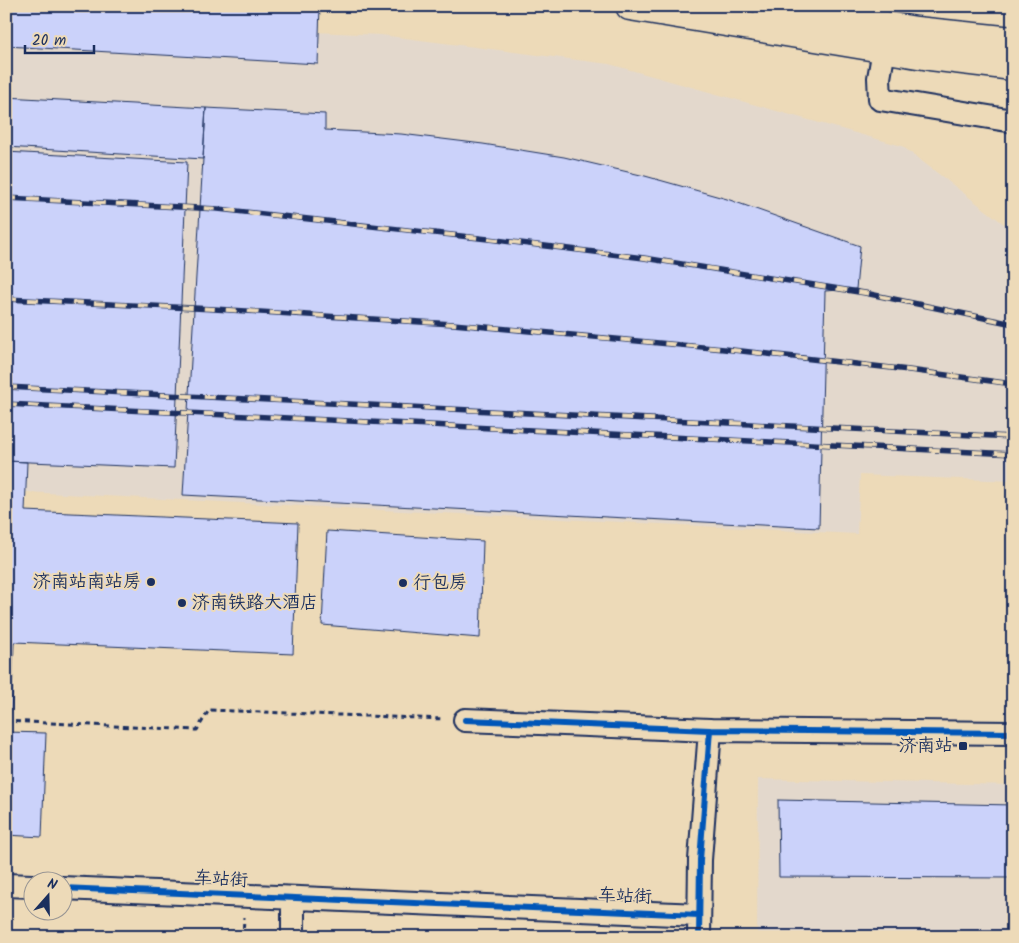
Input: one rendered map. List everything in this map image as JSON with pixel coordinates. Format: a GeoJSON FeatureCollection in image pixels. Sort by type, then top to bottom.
{"type":"FeatureCollection","features":[{"type":"Feature","properties":{"kind":"main road"},"geometry":{"type":"LineString","coordinates":[[630,6],[930,56],[1013,66]]}},
{"type":"Feature","properties":{"kind":"main road"},"geometry":{"type":"LineString","coordinates":[[767,6],[916,30],[1013,41]]}},
{"type":"Feature","properties":{"kind":"street"},"geometry":{"type":"LineString","coordinates":[[884,48],[880,78],[880,99],[1013,121]]}},
{"type":"Feature","properties":{"kind":"street"},"geometry":{"type":"LineString","coordinates":[[465,720],[710,730],[1013,733]]}},
{"type":"Feature","properties":{"kind":"street","name":"车站街"},"geometry":{"type":"LineString","coordinates":[[72,888],[293,898],[699,926],[700,860],[710,730]]}},
{"type":"Feature","properties":{"kind":"street"},"geometry":{"type":"LineString","coordinates":[[6,885],[22,886]]}},
{"type":"Feature","properties":{"kind":"street"},"geometry":{"type":"LineString","coordinates":[[293,898],[293,937]]}},
{"type":"Feature","properties":{"kind":"path"},"geometry":{"type":"LineString","coordinates":[[6,721],[197,730],[209,710],[465,720]]}},
{"type":"Feature","properties":{"kind":"shaded area"},"geometry":{"type":"Polygon","coordinates":[[[6,18],[381,35],[609,64],[902,146],[1004,224],[1013,226],[1013,481],[860,475],[857,534],[6,491],[6,18]]]}},
{"type":"Feature","properties":{"kind":"shaded area"},"geometry":{"type":"Polygon","coordinates":[[[758,779],[1013,785],[1013,937],[757,937],[758,779]]]}},
{"type":"Feature","properties":{"kind":"building"},"geometry":{"type":"Polygon","coordinates":[[[6,6],[320,6],[318,64],[6,46],[6,6]]]}},
{"type":"Feature","properties":{"kind":"building"},"geometry":{"type":"Polygon","coordinates":[[[6,97],[206,108],[203,159],[6,147],[6,97]]]}},
{"type":"Feature","properties":{"kind":"building"},"geometry":{"type":"Polygon","coordinates":[[[206,108],[325,114],[325,130],[401,134],[483,144],[564,157],[645,176],[727,199],[860,246],[856,289],[825,291],[819,528],[183,495],[206,108]]]}},
{"type":"Feature","properties":{"kind":"building"},"geometry":{"type":"Polygon","coordinates":[[[6,152],[187,162],[174,468],[6,461],[6,152]]]}},
{"type":"Feature","properties":{"kind":"building","name":"济南站南站房"},"geometry":{"type":"Polygon","coordinates":[[[6,461],[27,462],[25,511],[298,523],[293,654],[14,642],[12,697],[6,697],[6,461]]]}},
{"type":"Feature","properties":{"kind":"building","name":"行包房"},"geometry":{"type":"Polygon","coordinates":[[[327,531],[483,541],[480,638],[322,625],[327,531]]]}},
{"type":"Feature","properties":{"kind":"building"},"geometry":{"type":"Polygon","coordinates":[[[6,697],[12,697],[9,732],[6,732],[6,697]]]}},
{"type":"Feature","properties":{"kind":"building"},"geometry":{"type":"Polygon","coordinates":[[[6,732],[46,733],[42,837],[6,835],[6,732]]]}},
{"type":"Feature","properties":{"kind":"building"},"geometry":{"type":"Polygon","coordinates":[[[778,800],[1013,805],[1013,878],[779,877],[778,800]]]}},
{"type":"Feature","properties":{"kind":"railway"},"geometry":{"type":"LineString","coordinates":[[6,198],[218,209],[644,258],[865,293],[1013,324]]}},
{"type":"Feature","properties":{"kind":"railway"},"geometry":{"type":"LineString","coordinates":[[6,299],[214,309],[453,324],[724,349],[1013,384]]}},
{"type":"Feature","properties":{"kind":"railway"},"geometry":{"type":"LineString","coordinates":[[6,387],[1013,437]]}},
{"type":"Feature","properties":{"kind":"railway"},"geometry":{"type":"LineString","coordinates":[[6,404],[1013,454]]}},
{"type":"Feature","properties":{"kind":"cycle path"},"geometry":{"type":"LineString","coordinates":[[465,720],[710,730]]}},
{"type":"Feature","properties":{"kind":"cycle path"},"geometry":{"type":"LineString","coordinates":[[699,937],[700,860],[710,730],[1013,733]]}},
{"type":"Feature","properties":{"kind":"cycle path"},"geometry":{"type":"LineString","coordinates":[[72,888],[699,915]]}},
{"type":"Feature","properties":{"kind":"place","name":"济南站南站房"},"geometry":{"type":"Point","coordinates":[151,582]}},
{"type":"Feature","properties":{"kind":"place","name":"行包房"},"geometry":{"type":"Point","coordinates":[403,583]}},
{"type":"Feature","properties":{"kind":"place","name":"济南铁路大酒店"},"geometry":{"type":"Point","coordinates":[182,603]}},
{"type":"Feature","properties":{"kind":"place","name":"济南站"},"geometry":{"type":"Point","coordinates":[963,746]}}]}
